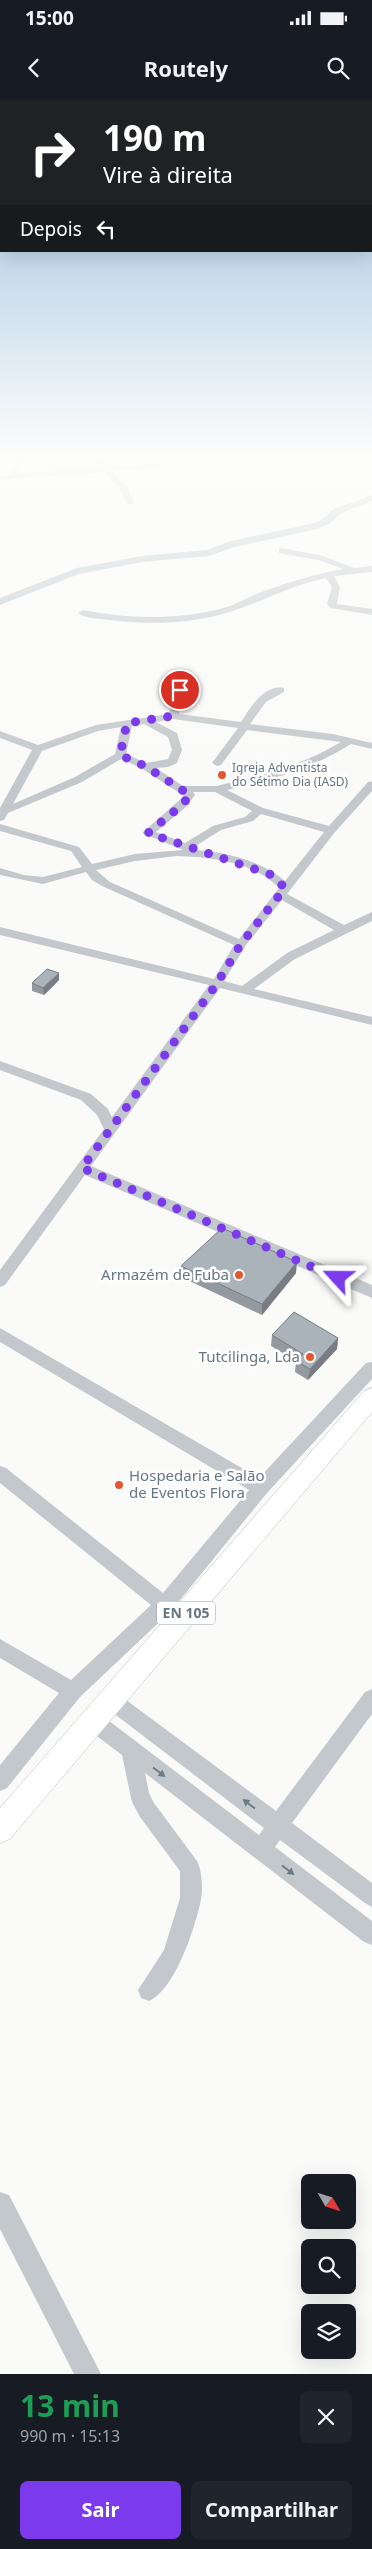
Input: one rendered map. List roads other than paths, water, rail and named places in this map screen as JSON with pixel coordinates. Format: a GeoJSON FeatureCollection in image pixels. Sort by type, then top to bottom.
{"type":"FeatureCollection","features":[{"type":"Feature","properties":{"kind":"main road","name":"EN 105"},"geometry":{"type":"LineString","coordinates":[[0,1829],[372,1397]]}},
{"type":"Feature","properties":{"kind":"street"},"geometry":{"type":"LineString","coordinates":[[328,561],[352,570]]}},
{"type":"Feature","properties":{"kind":"street"},"geometry":{"type":"LineString","coordinates":[[83,613],[126,619],[170,618],[223,611],[295,582],[328,574],[372,569]]}},
{"type":"Feature","properties":{"kind":"street"},"geometry":{"type":"LineString","coordinates":[[328,574],[336,587],[332,604],[334,606],[372,612]]}},
{"type":"Feature","properties":{"kind":"street"},"geometry":{"type":"LineString","coordinates":[[173,716],[180,690]]}},
{"type":"Feature","properties":{"kind":"street"},"geometry":{"type":"LineString","coordinates":[[217,763],[244,727],[258,704],[271,693],[281,690]]}},
{"type":"Feature","properties":{"kind":"street"},"geometry":{"type":"LineString","coordinates":[[0,734],[38,749],[96,728],[173,716],[351,740],[372,746]]}},
{"type":"Feature","properties":{"kind":"street"},"geometry":{"type":"LineString","coordinates":[[145,720],[173,735],[177,750],[173,762],[145,766]]}},
{"type":"Feature","properties":{"kind":"street"},"geometry":{"type":"LineString","coordinates":[[2,815],[84,777],[120,755],[127,723]]}},
{"type":"Feature","properties":{"kind":"street"},"geometry":{"type":"LineString","coordinates":[[184,789],[217,789],[250,781],[312,762],[332,753],[351,740]]}},
{"type":"Feature","properties":{"kind":"street"},"geometry":{"type":"LineString","coordinates":[[2,815],[38,749]]}},
{"type":"Feature","properties":{"kind":"street"},"geometry":{"type":"LineString","coordinates":[[120,755],[145,766],[184,789],[190,795],[148,833],[201,853],[238,862],[272,875],[283,891],[343,930]]}},
{"type":"Feature","properties":{"kind":"street"},"geometry":{"type":"LineString","coordinates":[[243,802],[250,781]]}},
{"type":"Feature","properties":{"kind":"street"},"geometry":{"type":"LineString","coordinates":[[1,1277],[56,1208],[82,1168],[216,985],[241,944],[331,830],[372,784]]}},
{"type":"Feature","properties":{"kind":"street"},"geometry":{"type":"LineString","coordinates":[[217,789],[259,810],[331,830]]}},
{"type":"Feature","properties":{"kind":"street"},"geometry":{"type":"LineString","coordinates":[[186,847],[217,828],[249,818],[259,810]]}},
{"type":"Feature","properties":{"kind":"street"},"geometry":{"type":"LineString","coordinates":[[0,827],[75,848],[96,878],[106,884],[241,944]]}},
{"type":"Feature","properties":{"kind":"street"},"geometry":{"type":"LineString","coordinates":[[0,871],[45,880],[129,857],[151,854],[201,853]]}},
{"type":"Feature","properties":{"kind":"street"},"geometry":{"type":"LineString","coordinates":[[244,990],[291,956],[372,916]]}},
{"type":"Feature","properties":{"kind":"street"},"geometry":{"type":"LineString","coordinates":[[0,931],[216,985],[372,1021]]}},
{"type":"Feature","properties":{"kind":"street"},"geometry":{"type":"LineString","coordinates":[[0,1064],[86,1097],[98,1107],[111,1129]]}},
{"type":"Feature","properties":{"kind":"street"},"geometry":{"type":"LineString","coordinates":[[98,1107],[128,1106]]}},
{"type":"Feature","properties":{"kind":"street"},"geometry":{"type":"LineString","coordinates":[[82,1168],[238,1233],[372,1292]]}},
{"type":"Feature","properties":{"kind":"street"},"geometry":{"type":"LineString","coordinates":[[0,1334],[261,1488]]}},
{"type":"Feature","properties":{"kind":"street"},"geometry":{"type":"LineString","coordinates":[[0,1781],[73,1691],[164,1604],[261,1488],[372,1368]]}},
{"type":"Feature","properties":{"kind":"street"},"geometry":{"type":"LineString","coordinates":[[0,1473],[164,1604]]}},
{"type":"Feature","properties":{"kind":"street"},"geometry":{"type":"LineString","coordinates":[[0,1648],[73,1691]]}},
{"type":"Feature","properties":{"kind":"street"},"geometry":{"type":"LineString","coordinates":[[261,1849],[372,1698]]}},
{"type":"Feature","properties":{"kind":"street"},"geometry":{"type":"LineString","coordinates":[[111,1700],[372,1896]]}},
{"type":"Feature","properties":{"kind":"street"},"geometry":{"type":"LineString","coordinates":[[93,1721],[372,1934]]}},
{"type":"Feature","properties":{"kind":"street"},"geometry":{"type":"LineString","coordinates":[[131,1750],[139,1795],[147,1810],[190,1868],[191,1898],[172,1956],[149,1990]]}},
{"type":"Feature","properties":{"kind":"street"},"geometry":{"type":"LineString","coordinates":[[0,2204],[88,2374]]}},
{"type":"Feature","properties":{"kind":"waterway"},"geometry":{"type":"LineString","coordinates":[[0,602],[24,591],[51,583],[61,576],[77,571],[131,561]]}},
{"type":"Feature","properties":{"kind":"place","name":"Igreja Adventista do Sétimo Dia (IASD)"},"geometry":{"type":"Point","coordinates":[222,775]}},
{"type":"Feature","properties":{"kind":"place","name":"Armazém de Fuba"},"geometry":{"type":"Point","coordinates":[239,1275]}},
{"type":"Feature","properties":{"kind":"place","name":"Tutcilinga, Lda"},"geometry":{"type":"Point","coordinates":[310,1357]}},
{"type":"Feature","properties":{"kind":"place","name":"Hospedaria e Salão de Eventos Flora"},"geometry":{"type":"Point","coordinates":[119,1485]}}]}
